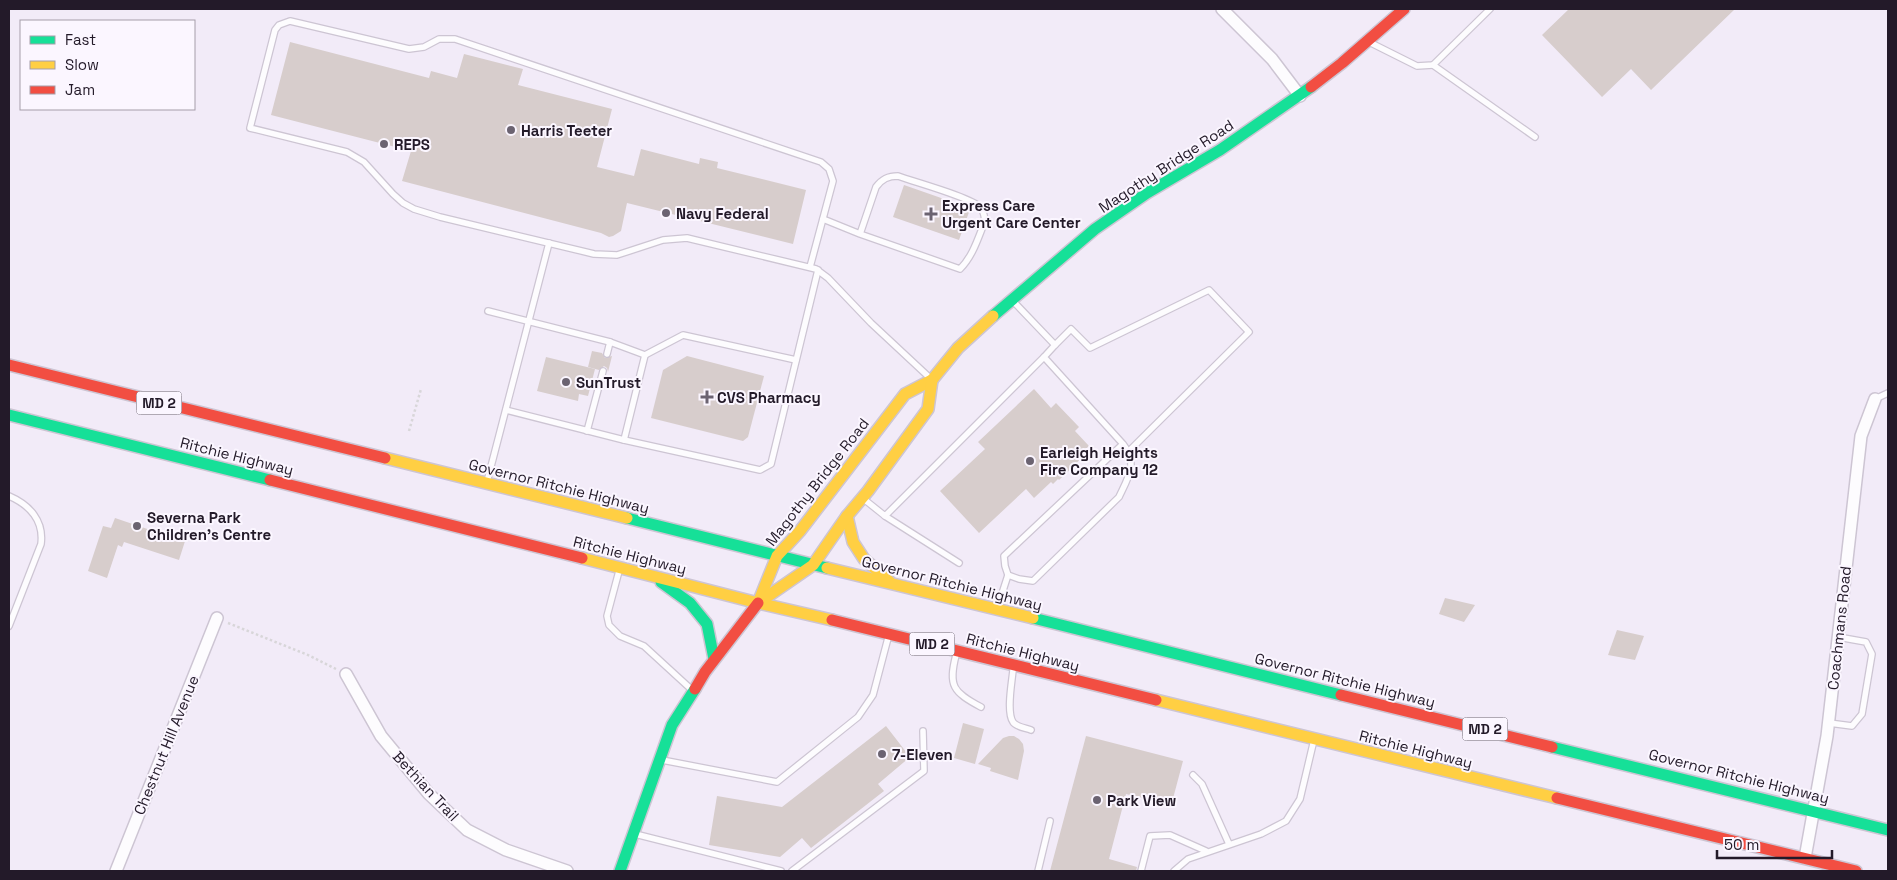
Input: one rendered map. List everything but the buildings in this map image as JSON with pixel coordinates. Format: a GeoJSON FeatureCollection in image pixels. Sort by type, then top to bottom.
{"type":"FeatureCollection","features":[{"type":"Feature","properties":{"kind":"main road","name":"Magothy Bridge Road"},"geometry":{"type":"LineString","coordinates":[[758,603],[777,556],[800,530],[905,394],[932,380],[958,348],[1011,299],[1068,251],[1123,210],[1220,150],[1300,96],[1404,9]]}},
{"type":"Feature","properties":{"kind":"main road","name":"Governor Ritchie Highway"},"geometry":{"type":"LineString","coordinates":[[9,365],[813,565],[1815,810],[1888,830]]}},
{"type":"Feature","properties":{"kind":"main road"},"geometry":{"type":"LineString","coordinates":[[620,871],[672,724],[692,690],[758,603],[813,565],[846,516],[862,498],[928,409],[932,380]]}},
{"type":"Feature","properties":{"kind":"main road","name":"Ritchie Highway"},"geometry":{"type":"LineString","coordinates":[[10,416],[758,603],[1856,871]]}},
{"type":"Feature","properties":{"kind":"main road"},"geometry":{"type":"LineString","coordinates":[[846,516],[853,542],[864,559],[892,584]]}},
{"type":"Feature","properties":{"kind":"main road"},"geometry":{"type":"LineString","coordinates":[[653,576],[690,604],[706,624],[714,659]]}},
{"type":"Feature","properties":{"kind":"street"},"geometry":{"type":"LineString","coordinates":[[1222,9],[1272,59],[1300,96]]}},
{"type":"Feature","properties":{"kind":"street","name":"Coachmans Road"},"geometry":{"type":"LineString","coordinates":[[1805,858],[1829,723],[1861,436],[1875,399]]}},
{"type":"Feature","properties":{"kind":"street","name":"Chestnut Hill Avenue"},"geometry":{"type":"LineString","coordinates":[[116,871],[217,618]]}},
{"type":"Feature","properties":{"kind":"street","name":"Bethian Trail"},"geometry":{"type":"LineString","coordinates":[[346,674],[380,736],[429,794],[467,830],[506,850],[567,871]]}},
{"type":"Feature","properties":{"kind":"lane"},"geometry":{"type":"LineString","coordinates":[[1433,65],[1490,9]]}},
{"type":"Feature","properties":{"kind":"lane"},"geometry":{"type":"LineString","coordinates":[[810,267],[833,181],[829,169],[821,162],[455,39],[439,38],[424,47],[409,49],[290,21],[279,25],[273,38],[250,128],[357,156],[403,203],[414,209],[440,217],[594,254],[617,255],[663,240],[687,238],[810,267],[818,270],[932,380]]}},
{"type":"Feature","properties":{"kind":"lane"},"geometry":{"type":"LineString","coordinates":[[1368,41],[1417,66],[1433,65],[1535,137]]}},
{"type":"Feature","properties":{"kind":"lane"},"geometry":{"type":"LineString","coordinates":[[823,219],[860,234],[960,269],[968,261],[985,221],[981,208],[970,201],[898,176],[890,176],[876,187],[860,234]]}},
{"type":"Feature","properties":{"kind":"lane"},"geometry":{"type":"LineString","coordinates":[[487,484],[549,243]]}},
{"type":"Feature","properties":{"kind":"lane"},"geometry":{"type":"LineString","coordinates":[[506,410],[624,440],[760,470],[771,464],[818,270]]}},
{"type":"Feature","properties":{"kind":"lane"},"geometry":{"type":"LineString","coordinates":[[885,516],[1071,329],[1090,348],[1209,290],[1249,332],[1129,451]]}},
{"type":"Feature","properties":{"kind":"lane"},"geometry":{"type":"LineString","coordinates":[[1011,299],[1055,345]]}},
{"type":"Feature","properties":{"kind":"lane"},"geometry":{"type":"LineString","coordinates":[[488,311],[610,342],[645,355],[683,335],[796,360]]}},
{"type":"Feature","properties":{"kind":"lane"},"geometry":{"type":"LineString","coordinates":[[607,354],[610,342]]}},
{"type":"Feature","properties":{"kind":"lane"},"geometry":{"type":"LineString","coordinates":[[624,440],[645,355]]}},
{"type":"Feature","properties":{"kind":"lane"},"geometry":{"type":"LineString","coordinates":[[1008,575],[1033,581],[1119,496],[1132,464],[1129,451],[1044,357]]}},
{"type":"Feature","properties":{"kind":"lane"},"geometry":{"type":"LineString","coordinates":[[587,431],[603,371]]}},
{"type":"Feature","properties":{"kind":"lane"},"geometry":{"type":"LineString","coordinates":[[1875,399],[1888,393]]}},
{"type":"Feature","properties":{"kind":"lane"},"geometry":{"type":"LineString","coordinates":[[997,610],[1008,575],[1004,566],[1004,556],[1123,444]]}},
{"type":"Feature","properties":{"kind":"lane"},"geometry":{"type":"LineString","coordinates":[[9,496],[26,505],[33,513],[40,523],[42,534],[41,544],[9,626]]}},
{"type":"Feature","properties":{"kind":"lane"},"geometry":{"type":"LineString","coordinates":[[862,498],[885,516],[959,563]]}},
{"type":"Feature","properties":{"kind":"lane"},"geometry":{"type":"LineString","coordinates":[[620,568],[607,616],[609,625],[620,636],[644,646],[692,690]]}},
{"type":"Feature","properties":{"kind":"lane"},"geometry":{"type":"LineString","coordinates":[[659,759],[778,782],[858,716],[873,695],[889,634]]}},
{"type":"Feature","properties":{"kind":"lane"},"geometry":{"type":"LineString","coordinates":[[1829,723],[1852,726],[1862,714],[1872,654],[1866,642],[1838,637]]}},
{"type":"Feature","properties":{"kind":"lane"},"geometry":{"type":"LineString","coordinates":[[957,651],[951,674],[953,684],[962,697],[981,707]]}},
{"type":"Feature","properties":{"kind":"lane"},"geometry":{"type":"LineString","coordinates":[[1014,665],[1010,702],[1012,722],[1031,730]]}},
{"type":"Feature","properties":{"kind":"lane"},"geometry":{"type":"LineString","coordinates":[[792,871],[924,771],[923,731]]}},
{"type":"Feature","properties":{"kind":"lane"},"geometry":{"type":"LineString","coordinates":[[1174,871],[1188,859],[1206,851],[1261,834],[1286,820],[1300,799],[1314,739]]}},
{"type":"Feature","properties":{"kind":"lane"},"geometry":{"type":"LineString","coordinates":[[1193,775],[1202,784],[1229,844]]}},
{"type":"Feature","properties":{"kind":"lane"},"geometry":{"type":"LineString","coordinates":[[1038,871],[1050,821]]}},
{"type":"Feature","properties":{"kind":"lane"},"geometry":{"type":"LineString","coordinates":[[633,834],[781,871]]}},
{"type":"Feature","properties":{"kind":"lane"},"geometry":{"type":"LineString","coordinates":[[1141,871],[1150,836],[1170,834],[1206,851]]}},
{"type":"Feature","properties":{"kind":"path"},"geometry":{"type":"LineString","coordinates":[[409,431],[421,389]]}},
{"type":"Feature","properties":{"kind":"path"},"geometry":{"type":"LineString","coordinates":[[217,618],[308,655],[346,674]]}},
{"type":"Feature","properties":{"kind":"traffic: fast"},"geometry":{"type":"LineString","coordinates":[[993,316],[1095,229],[1147,193],[1220,150],[1311,87]]}},
{"type":"Feature","properties":{"kind":"traffic: fast"},"geometry":{"type":"LineString","coordinates":[[9,415],[270,480]]}},
{"type":"Feature","properties":{"kind":"traffic: fast"},"geometry":{"type":"LineString","coordinates":[[627,518],[827,568]]}},
{"type":"Feature","properties":{"kind":"traffic: fast"},"geometry":{"type":"LineString","coordinates":[[661,582],[690,603],[707,624],[714,659]]}},
{"type":"Feature","properties":{"kind":"traffic: fast"},"geometry":{"type":"LineString","coordinates":[[1033,618],[1341,695]]}},
{"type":"Feature","properties":{"kind":"traffic: fast"},"geometry":{"type":"LineString","coordinates":[[620,871],[672,725],[695,689]]}},
{"type":"Feature","properties":{"kind":"traffic: fast"},"geometry":{"type":"LineString","coordinates":[[1552,747],[1888,830]]}},
{"type":"Feature","properties":{"kind":"traffic: slow"},"geometry":{"type":"LineString","coordinates":[[758,603],[777,556],[800,531],[905,394],[932,380],[958,348],[993,316]]}},
{"type":"Feature","properties":{"kind":"traffic: slow"},"geometry":{"type":"LineString","coordinates":[[758,603],[813,565],[847,516],[868,491],[928,409],[932,380]]}},
{"type":"Feature","properties":{"kind":"traffic: slow"},"geometry":{"type":"LineString","coordinates":[[385,458],[627,518]]}},
{"type":"Feature","properties":{"kind":"traffic: slow"},"geometry":{"type":"LineString","coordinates":[[847,516],[853,542],[864,559],[890,582]]}},
{"type":"Feature","properties":{"kind":"traffic: slow"},"geometry":{"type":"LineString","coordinates":[[582,558],[832,620]]}},
{"type":"Feature","properties":{"kind":"traffic: slow"},"geometry":{"type":"LineString","coordinates":[[827,568],[1033,618]]}},
{"type":"Feature","properties":{"kind":"traffic: slow"},"geometry":{"type":"LineString","coordinates":[[1156,700],[1557,798]]}},
{"type":"Feature","properties":{"kind":"traffic: jam"},"geometry":{"type":"LineString","coordinates":[[1311,87],[1342,63],[1404,9]]}},
{"type":"Feature","properties":{"kind":"traffic: jam"},"geometry":{"type":"LineString","coordinates":[[9,365],[385,458]]}},
{"type":"Feature","properties":{"kind":"traffic: jam"},"geometry":{"type":"LineString","coordinates":[[270,480],[582,558]]}},
{"type":"Feature","properties":{"kind":"traffic: jam"},"geometry":{"type":"LineString","coordinates":[[695,689],[705,672],[758,603]]}},
{"type":"Feature","properties":{"kind":"traffic: jam"},"geometry":{"type":"LineString","coordinates":[[832,620],[1156,700]]}},
{"type":"Feature","properties":{"kind":"traffic: jam"},"geometry":{"type":"LineString","coordinates":[[1341,695],[1552,747]]}},
{"type":"Feature","properties":{"kind":"traffic: jam"},"geometry":{"type":"LineString","coordinates":[[1557,798],[1856,871]]}},
{"type":"Feature","properties":{"kind":"place","name":"Harris Teeter"},"geometry":{"type":"Point","coordinates":[511,130]}},
{"type":"Feature","properties":{"kind":"place","name":"REPS"},"geometry":{"type":"Point","coordinates":[384,144]}},
{"type":"Feature","properties":{"kind":"place","name":"Navy Federal"},"geometry":{"type":"Point","coordinates":[666,213]}},
{"type":"Feature","properties":{"kind":"place","name":"Express Care Urgent Care Center"},"geometry":{"type":"Point","coordinates":[931,214]}},
{"type":"Feature","properties":{"kind":"place","name":"SunTrust"},"geometry":{"type":"Point","coordinates":[566,382]}},
{"type":"Feature","properties":{"kind":"place","name":"CVS Pharmacy"},"geometry":{"type":"Point","coordinates":[707,397]}},
{"type":"Feature","properties":{"kind":"place","name":"Earleigh Heights Fire Company 12"},"geometry":{"type":"Point","coordinates":[1030,461]}},
{"type":"Feature","properties":{"kind":"place","name":"Severna Park Children's Centre"},"geometry":{"type":"Point","coordinates":[137,526]}},
{"type":"Feature","properties":{"kind":"place","name":"7-Eleven"},"geometry":{"type":"Point","coordinates":[882,754]}},
{"type":"Feature","properties":{"kind":"place","name":"Park View"},"geometry":{"type":"Point","coordinates":[1097,800]}}]}
